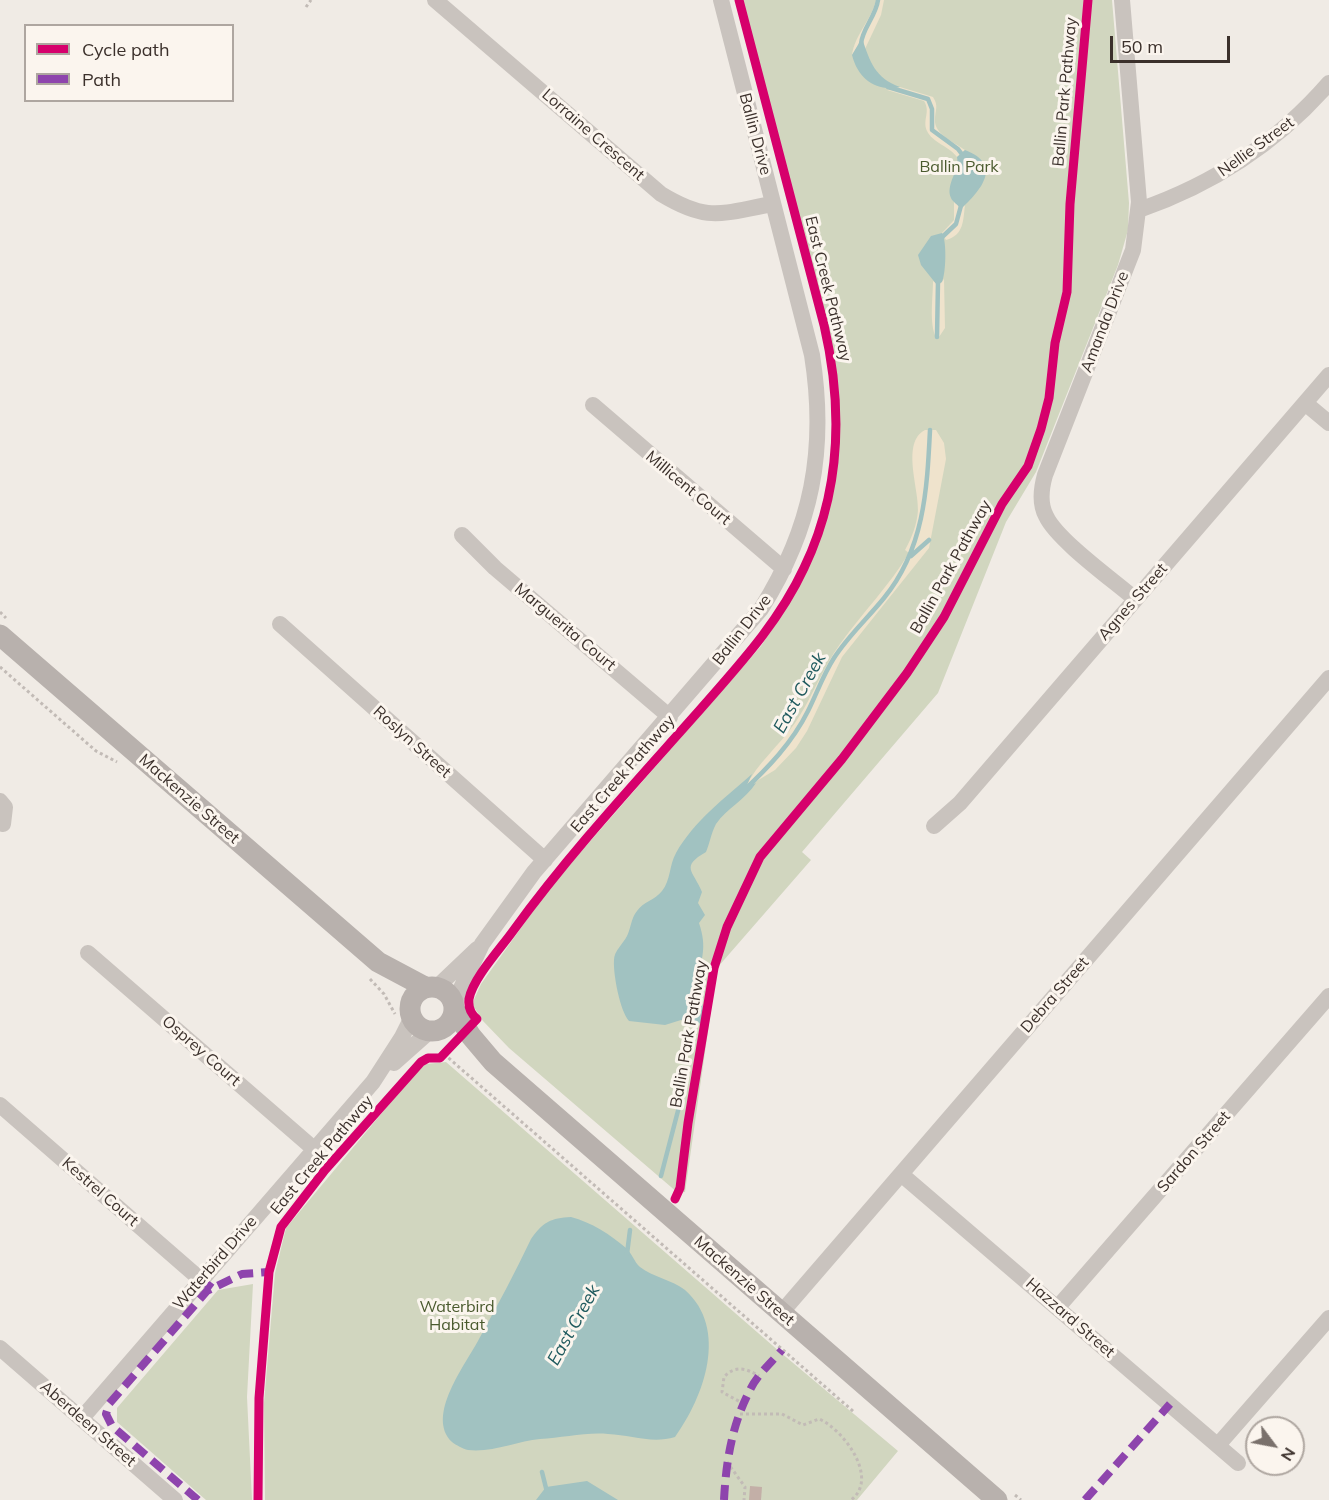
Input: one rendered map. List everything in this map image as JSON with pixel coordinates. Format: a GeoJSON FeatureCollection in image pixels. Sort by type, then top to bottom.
{"type":"FeatureCollection","features":[{"type":"Feature","properties":{"kind":"main road","name":"Mackenzie Street"},"geometry":{"type":"LineString","coordinates":[[0,635],[378,962],[411,1011]]}},
{"type":"Feature","properties":{"kind":"main road","name":"Mackenzie Street"},"geometry":{"type":"LineString","coordinates":[[378,962],[431,987]]}},
{"type":"Feature","properties":{"kind":"main road"},"geometry":{"type":"LineString","coordinates":[[431,987],[448,992],[454,1006],[443,1039],[419,1027],[411,1011],[415,994],[431,987]]}},
{"type":"Feature","properties":{"kind":"main road","name":"Mackenzie Street"},"geometry":{"type":"LineString","coordinates":[[454,1006],[471,1036],[493,1062],[997,1500]]}},
{"type":"Feature","properties":{"kind":"main road","name":"Mackenzie Street"},"geometry":{"type":"LineString","coordinates":[[443,1039],[493,1062]]}},
{"type":"Feature","properties":{"kind":"street","name":"Lorraine Crescent"},"geometry":{"type":"LineString","coordinates":[[435,0],[661,194],[686,209],[706,215],[773,204]]}},
{"type":"Feature","properties":{"kind":"street","name":"Ballin Drive"},"geometry":{"type":"LineString","coordinates":[[454,1006],[482,944],[545,860],[744,631],[784,569],[799,534],[813,484],[819,406],[812,355],[721,0]]}},
{"type":"Feature","properties":{"kind":"street","name":"Amanda Drive"},"geometry":{"type":"LineString","coordinates":[[1122,0],[1139,210],[1133,250],[1045,475],[1041,492],[1043,509],[1055,530],[1135,599]]}},
{"type":"Feature","properties":{"kind":"street","name":"Nellie Street"},"geometry":{"type":"LineString","coordinates":[[1139,210],[1192,189],[1243,161],[1287,126],[1329,83]]}},
{"type":"Feature","properties":{"kind":"street","name":"Agnes Street"},"geometry":{"type":"LineString","coordinates":[[934,826],[960,803],[1329,375]]}},
{"type":"Feature","properties":{"kind":"street"},"geometry":{"type":"LineString","coordinates":[[1305,403],[1329,423]]}},
{"type":"Feature","properties":{"kind":"street","name":"Millicent Court"},"geometry":{"type":"LineString","coordinates":[[593,405],[784,569]]}},
{"type":"Feature","properties":{"kind":"street","name":"Marguerita Court"},"geometry":{"type":"LineString","coordinates":[[462,535],[495,568],[670,717]]}},
{"type":"Feature","properties":{"kind":"street","name":"Roslyn Street"},"geometry":{"type":"LineString","coordinates":[[280,624],[545,860]]}},
{"type":"Feature","properties":{"kind":"street","name":"Debra Street"},"geometry":{"type":"LineString","coordinates":[[781,1313],[1329,678]]}},
{"type":"Feature","properties":{"kind":"street"},"geometry":{"type":"LineString","coordinates":[[0,801],[6,815],[3,824]]}},
{"type":"Feature","properties":{"kind":"street","name":"Ballin Drive"},"geometry":{"type":"LineString","coordinates":[[431,987],[482,944]]}},
{"type":"Feature","properties":{"kind":"street","name":"Osprey Court"},"geometry":{"type":"LineString","coordinates":[[88,953],[314,1149]]}},
{"type":"Feature","properties":{"kind":"street","name":"Sardon Street"},"geometry":{"type":"LineString","coordinates":[[1058,1307],[1329,996]]}},
{"type":"Feature","properties":{"kind":"street","name":"Waterbird Drive"},"geometry":{"type":"LineString","coordinates":[[82,1418],[200,1279],[373,1082],[402,1037],[411,1011]]}},
{"type":"Feature","properties":{"kind":"street","name":"Waterbird Drive"},"geometry":{"type":"LineString","coordinates":[[373,1082],[443,1039]]}},
{"type":"Feature","properties":{"kind":"street","name":"Kestrel Court"},"geometry":{"type":"LineString","coordinates":[[0,1105],[200,1279]]}},
{"type":"Feature","properties":{"kind":"street","name":"Hazzard Street"},"geometry":{"type":"LineString","coordinates":[[901,1174],[1238,1463]]}},
{"type":"Feature","properties":{"kind":"street"},"geometry":{"type":"LineString","coordinates":[[1218,1445],[1329,1318]]}},
{"type":"Feature","properties":{"kind":"street","name":"Aberdeen Street"},"geometry":{"type":"LineString","coordinates":[[0,1348],[175,1500]]}},
{"type":"Feature","properties":{"kind":"path"},"geometry":{"type":"LineString","coordinates":[[306,7],[311,0]]}},
{"type":"Feature","properties":{"kind":"path"},"geometry":{"type":"LineString","coordinates":[[0,667],[96,750],[120,765]]}},
{"type":"Feature","properties":{"kind":"path"},"geometry":{"type":"LineString","coordinates":[[434,1058],[443,1039],[854,1412]]}},
{"type":"Feature","properties":{"kind":"path"},"geometry":{"type":"LineString","coordinates":[[744,1404],[722,1392],[724,1377],[730,1371],[738,1368],[746,1369],[759,1376]]}},
{"type":"Feature","properties":{"kind":"path"},"geometry":{"type":"LineString","coordinates":[[740,1414],[782,1414],[803,1425],[819,1419],[827,1422],[852,1449],[859,1462],[861,1482],[850,1500]]}},
{"type":"Feature","properties":{"kind":"path"},"geometry":{"type":"LineString","coordinates":[[727,1462],[746,1487],[744,1500]]}},
{"type":"Feature","properties":{"kind":"green space","name":"Ballin Park"},"geometry":{"type":"Polygon","coordinates":[[[742,0],[1112,0],[1129,203],[1128,230],[1118,265],[1036,472],[1006,522],[938,693],[802,852],[811,860],[717,968],[685,1192],[678,1193],[509,1048],[483,1021],[472,1004],[481,984],[551,886],[761,646],[786,607],[806,569],[822,531],[832,493],[838,453],[839,412],[835,369],[827,324],[742,0]]]}},
{"type":"Feature","properties":{"kind":"green space","name":"Waterbird Habitat"},"geometry":{"type":"Polygon","coordinates":[[[446,1062],[780,1352],[898,1451],[857,1500],[265,1500],[264,1403],[275,1273],[286,1228],[417,1071],[426,1064],[446,1062]]]}},
{"type":"Feature","properties":{"kind":"green space"},"geometry":{"type":"Polygon","coordinates":[[[253,1284],[247,1397],[252,1500],[206,1500],[117,1422],[117,1408],[218,1290],[253,1284]]]}},
{"type":"Feature","properties":{"kind":"sand"},"geometry":{"type":"Polygon","coordinates":[[[876,0],[884,0],[881,15],[865,49],[862,39],[852,55],[856,40],[876,0]]]}},
{"type":"Feature","properties":{"kind":"sand"},"geometry":{"type":"Polygon","coordinates":[[[900,87],[933,97],[938,130],[965,150],[957,157],[929,135],[925,123],[927,109],[924,101],[887,90],[900,87]]]}},
{"type":"Feature","properties":{"kind":"sand"},"geometry":{"type":"Polygon","coordinates":[[[954,201],[963,207],[965,205],[963,222],[956,235],[946,240],[942,233],[954,220],[954,201]]]}},
{"type":"Feature","properties":{"kind":"sand"},"geometry":{"type":"Polygon","coordinates":[[[944,279],[945,328],[939,337],[936,337],[932,318],[933,281],[939,285],[944,279]]]}},
{"type":"Feature","properties":{"kind":"sand"},"geometry":{"type":"Polygon","coordinates":[[[925,430],[936,430],[944,443],[946,459],[929,548],[842,657],[807,731],[796,748],[775,770],[745,788],[756,770],[795,723],[840,644],[909,553],[905,550],[914,531],[918,510],[913,467],[914,445],[918,436],[925,430]]]}},
{"type":"Feature","properties":{"kind":"water"},"geometry":{"type":"Polygon","coordinates":[[[862,38],[868,55],[879,74],[900,87],[883,87],[863,77],[852,55],[862,38]]]}},
{"type":"Feature","properties":{"kind":"water"},"geometry":{"type":"Polygon","coordinates":[[[965,150],[977,156],[984,163],[986,171],[981,186],[961,209],[952,199],[950,188],[957,157],[965,150]]]}},
{"type":"Feature","properties":{"kind":"water"},"geometry":{"type":"Polygon","coordinates":[[[942,233],[945,243],[945,265],[942,282],[937,285],[921,265],[918,255],[931,236],[942,233]]]}},
{"type":"Feature","properties":{"kind":"water"},"geometry":{"type":"Polygon","coordinates":[[[752,774],[746,787],[756,783],[720,818],[714,827],[706,852],[691,865],[692,874],[702,892],[698,903],[705,915],[699,923],[703,940],[700,991],[704,1019],[701,1023],[691,1024],[681,1020],[665,1025],[629,1021],[618,992],[614,957],[627,936],[633,917],[640,908],[662,891],[672,862],[683,841],[711,810],[752,774]]]}},
{"type":"Feature","properties":{"kind":"water"},"geometry":{"type":"Polygon","coordinates":[[[571,1217],[614,1238],[628,1250],[640,1267],[685,1290],[698,1306],[706,1324],[709,1343],[703,1383],[695,1403],[675,1437],[666,1439],[591,1434],[531,1440],[486,1450],[462,1448],[452,1442],[445,1431],[443,1418],[450,1390],[531,1239],[548,1222],[571,1217]]]}},
{"type":"Feature","properties":{"kind":"water"},"geometry":{"type":"Polygon","coordinates":[[[587,1481],[618,1500],[536,1500],[546,1487],[587,1481]]]}},
{"type":"Feature","properties":{"kind":"building"},"geometry":{"type":"Polygon","coordinates":[[[750,1486],[762,1487],[761,1500],[749,1500],[750,1486]]]}},
{"type":"Feature","properties":{"kind":"waterway","name":"East Creek"},"geometry":{"type":"LineString","coordinates":[[861,44],[878,0]]}},
{"type":"Feature","properties":{"kind":"waterway","name":"East Creek"},"geometry":{"type":"LineString","coordinates":[[888,87],[928,99],[932,109],[932,130],[958,149],[964,157]]}},
{"type":"Feature","properties":{"kind":"waterway","name":"East Creek"},"geometry":{"type":"LineString","coordinates":[[939,240],[956,224],[962,202]]}},
{"type":"Feature","properties":{"kind":"waterway","name":"East Creek"},"geometry":{"type":"LineString","coordinates":[[937,337],[938,281]]}},
{"type":"Feature","properties":{"kind":"waterway","name":"East Creek"},"geometry":{"type":"LineString","coordinates":[[742,792],[795,734],[839,650],[884,598],[908,560],[925,497],[930,430]]}},
{"type":"Feature","properties":{"kind":"waterway"},"geometry":{"type":"LineString","coordinates":[[911,556],[929,540]]}},
{"type":"Feature","properties":{"kind":"waterway","name":"East Creek"},"geometry":{"type":"LineString","coordinates":[[661,1176],[686,1080]]}},
{"type":"Feature","properties":{"kind":"waterway","name":"East Creek"},"geometry":{"type":"LineString","coordinates":[[627,1254],[630,1230]]}},
{"type":"Feature","properties":{"kind":"waterway","name":"East Creek"},"geometry":{"type":"LineString","coordinates":[[542,1472],[549,1500]]}},
{"type":"Feature","properties":{"kind":"marked path"},"geometry":{"type":"LineString","coordinates":[[198,1500],[112,1426],[106,1414],[109,1404],[207,1291],[242,1274],[269,1272]]}},
{"type":"Feature","properties":{"kind":"marked path"},"geometry":{"type":"LineString","coordinates":[[200,1279],[212,1288]]}},
{"type":"Feature","properties":{"kind":"marked path"},"geometry":{"type":"LineString","coordinates":[[724,1500],[728,1457],[734,1430],[744,1403],[760,1374],[782,1350]]}},
{"type":"Feature","properties":{"kind":"marked path"},"geometry":{"type":"LineString","coordinates":[[1085,1500],[1170,1404]]}},
{"type":"Feature","properties":{"kind":"cycle path","name":"East Creek Pathway"},"geometry":{"type":"LineString","coordinates":[[258,1500],[259,1398],[269,1272],[281,1227],[325,1170],[421,1062],[428,1058],[440,1058],[477,1019],[470,1010],[469,999],[476,982],[488,964],[579,847],[756,644],[794,588],[816,539],[832,479],[835,448],[836,418],[830,356],[824,325],[739,0]]}},
{"type":"Feature","properties":{"kind":"cycle path","name":"Ballin Park Pathway"},"geometry":{"type":"LineString","coordinates":[[675,1199],[680,1188],[688,1123],[714,968],[727,927],[760,857],[842,759],[907,673],[944,617],[1002,504],[1028,466],[1041,429],[1049,398],[1055,343],[1067,292],[1070,204],[1088,0]]}}]}
